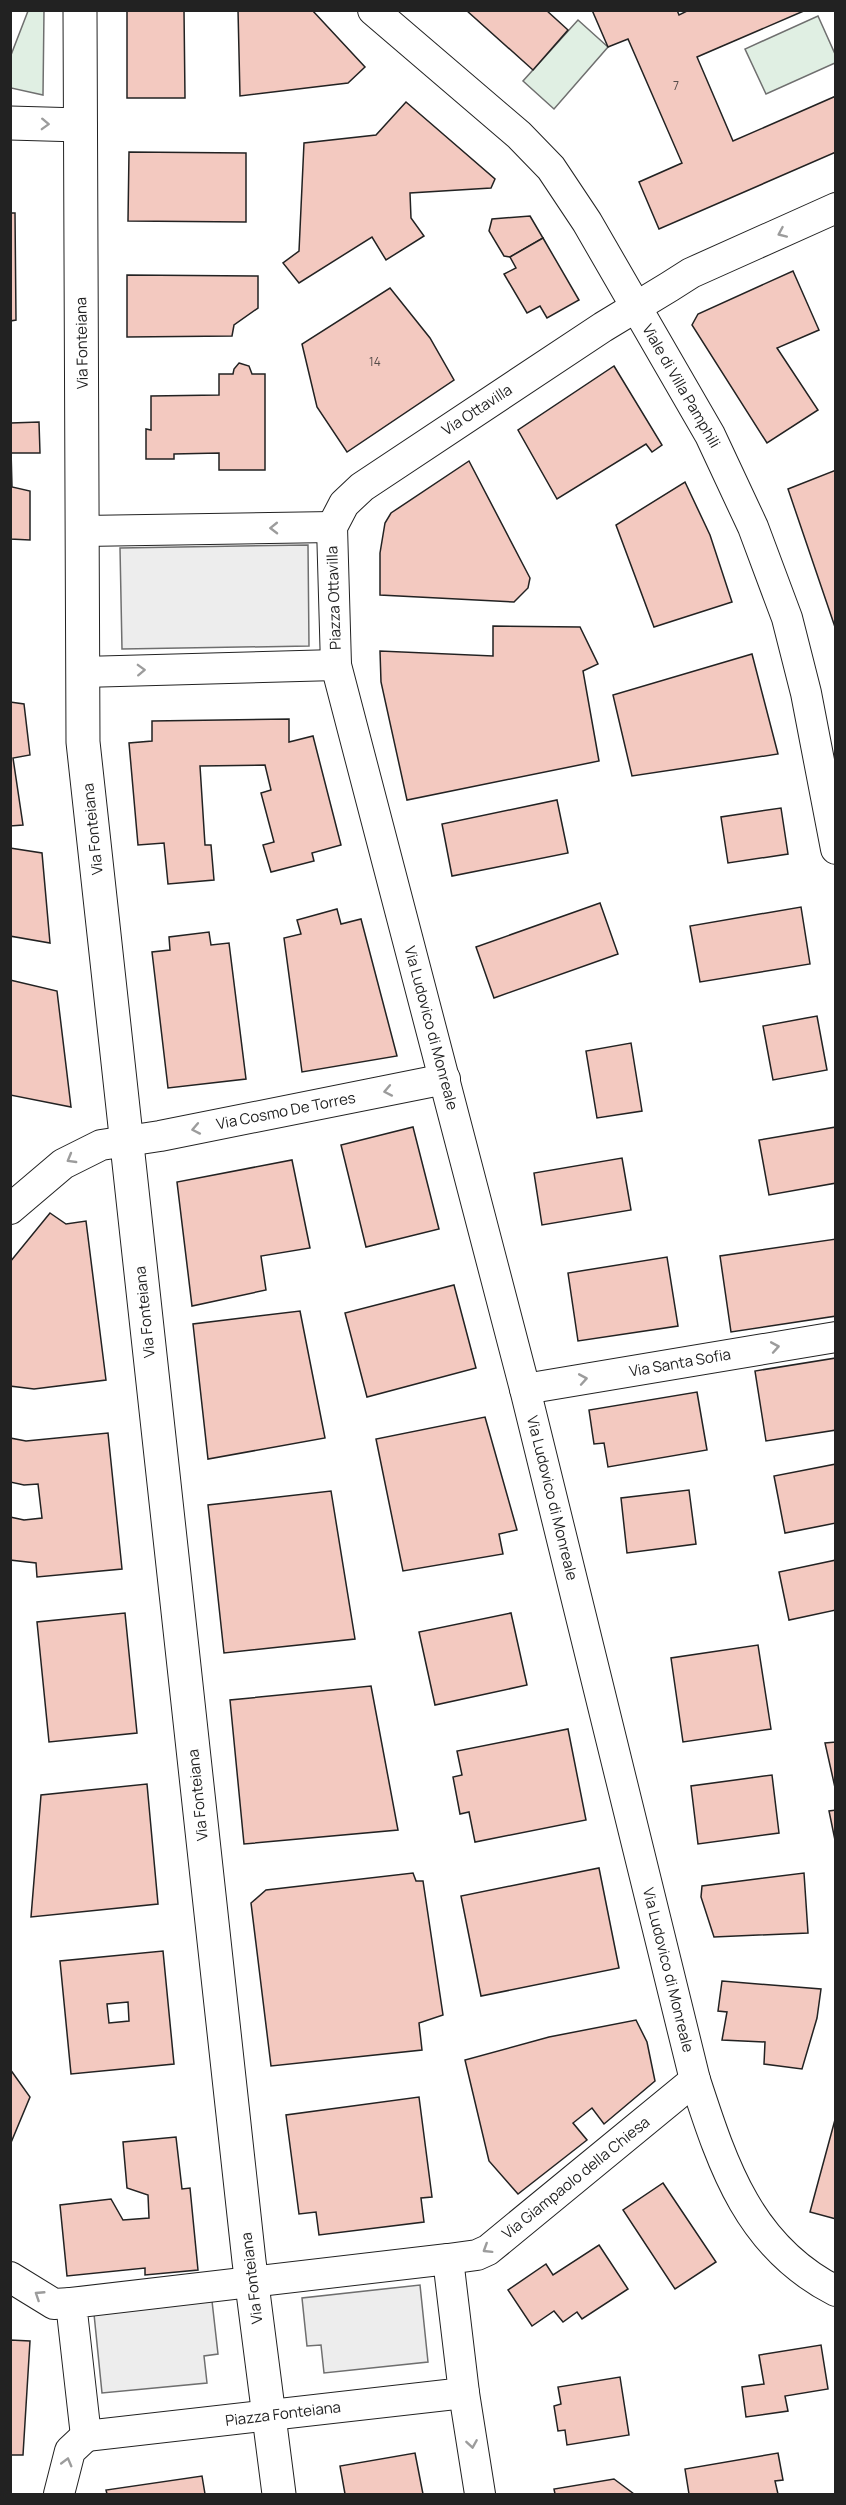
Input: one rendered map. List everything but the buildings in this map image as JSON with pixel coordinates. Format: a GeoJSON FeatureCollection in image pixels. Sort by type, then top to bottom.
{"type":"FeatureCollection","features":[{"type":"Feature","properties":{"kind":"street","name":"Via Fonteiana"},"geometry":{"type":"LineString","coordinates":[[80,10],[83,742],[252,2282],[279,2494]]}},
{"type":"Feature","properties":{"kind":"street","name":"Viale di Villa Pamphili"},"geometry":{"type":"LineString","coordinates":[[373,10],[519,135],[551,168],[587,222],[706,428],[732,478],[778,590],[806,693],[836,849]]}},
{"type":"Feature","properties":{"kind":"street"},"geometry":{"type":"LineString","coordinates":[[10,123],[80,125]]}},
{"type":"Feature","properties":{"kind":"street","name":"Via Ottavilla"},"geometry":{"type":"LineString","coordinates":[[332,527],[344,504],[362,487],[636,307],[691,273],[836,208]]}},
{"type":"Feature","properties":{"kind":"street","name":"Piazza Ottavilla"},"geometry":{"type":"LineString","coordinates":[[83,531],[332,527],[336,665],[83,672]]}},
{"type":"Feature","properties":{"kind":"street","name":"Via Ludovico di Monreale"},"geometry":{"type":"LineString","coordinates":[[336,665],[525,1389],[695,2080],[719,2152],[752,2218],[792,2262],[836,2291]]}},
{"type":"Feature","properties":{"kind":"street","name":"Via Cosmo De Torres"},"geometry":{"type":"LineString","coordinates":[[10,1209],[41,1180],[76,1155],[101,1145],[159,1136],[445,1079]]}},
{"type":"Feature","properties":{"kind":"street","name":"Via Santa Sofia"},"geometry":{"type":"LineString","coordinates":[[525,1389],[836,1337]]}},
{"type":"Feature","properties":{"kind":"street","name":"Via Giampaolo della Chiesa"},"geometry":{"type":"LineString","coordinates":[[448,2259],[477,2255],[488,2250],[695,2080]]}},
{"type":"Feature","properties":{"kind":"street"},"geometry":{"type":"LineString","coordinates":[[10,2277],[54,2304],[448,2259],[464,2393],[480,2494]]}},
{"type":"Feature","properties":{"kind":"street"},"geometry":{"type":"LineString","coordinates":[[59,2494],[70,2451],[86,2436],[71,2303]]}},
{"type":"Feature","properties":{"kind":"street","name":"Piazza Fonteiana"},"geometry":{"type":"LineString","coordinates":[[86,2436],[464,2393]]}},
{"type":"Feature","properties":{"kind":"green space"},"geometry":{"type":"Polygon","coordinates":[[[28,11],[44,11],[43,95],[11,88],[11,55],[28,11]]]}},
{"type":"Feature","properties":{"kind":"green space"},"geometry":{"type":"Polygon","coordinates":[[[818,16],[835,54],[835,63],[766,94],[745,49],[818,16]]]}},
{"type":"Feature","properties":{"kind":"green space"},"geometry":{"type":"Polygon","coordinates":[[[578,20],[608,47],[554,109],[523,81],[578,20]]]}},
{"type":"Feature","properties":{"kind":"shaded area"},"geometry":{"type":"Polygon","coordinates":[[[308,545],[309,646],[122,649],[120,548],[308,545]]]}},
{"type":"Feature","properties":{"kind":"shaded area"},"geometry":{"type":"Polygon","coordinates":[[[420,2285],[428,2362],[324,2373],[321,2345],[307,2346],[302,2298],[420,2285]]]}},
{"type":"Feature","properties":{"kind":"shaded area"},"geometry":{"type":"Polygon","coordinates":[[[212,2301],[218,2354],[204,2356],[207,2383],[102,2393],[94,2314],[212,2301]]]}}]}
